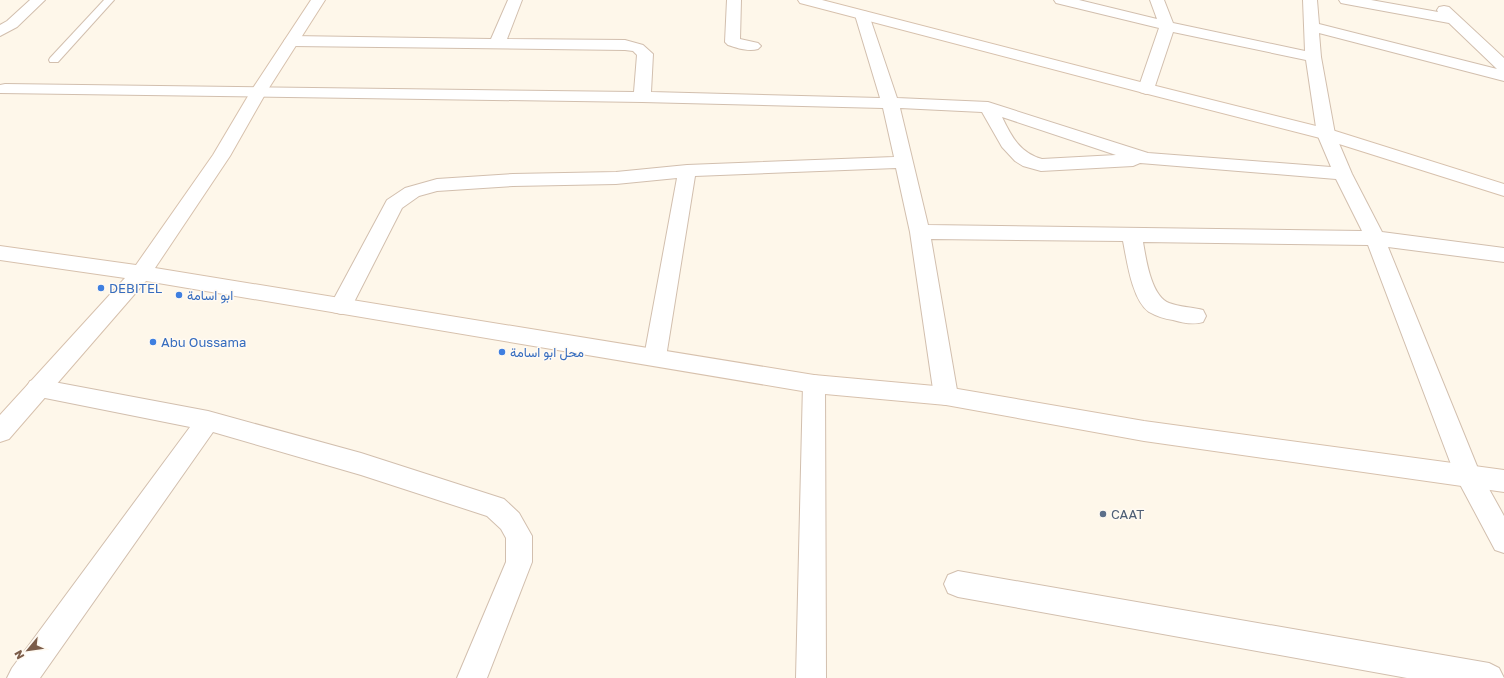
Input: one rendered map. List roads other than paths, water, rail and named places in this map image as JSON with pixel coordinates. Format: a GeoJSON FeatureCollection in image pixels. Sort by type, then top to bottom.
{"type":"FeatureCollection","features":[{"type":"Feature","properties":{"kind":"street"},"geometry":{"type":"LineString","coordinates":[[0,31],[12,24],[38,0]]}},
{"type":"Feature","properties":{"kind":"street"},"geometry":{"type":"LineString","coordinates":[[0,432],[141,273],[221,156],[259,91],[318,0]]}},
{"type":"Feature","properties":{"kind":"street"},"geometry":{"type":"LineString","coordinates":[[497,44],[516,0]]}},
{"type":"Feature","properties":{"kind":"street"},"geometry":{"type":"LineString","coordinates":[[734,0],[733,42],[753,46]]}},
{"type":"Feature","properties":{"kind":"street"},"geometry":{"type":"LineString","coordinates":[[805,0],[1146,89],[1326,134],[1504,190]]}},
{"type":"Feature","properties":{"kind":"street"},"geometry":{"type":"LineString","coordinates":[[1061,0],[1167,26],[1313,57]]}},
{"type":"Feature","properties":{"kind":"street"},"geometry":{"type":"LineString","coordinates":[[1146,89],[1167,26],[1157,0]]}},
{"type":"Feature","properties":{"kind":"street"},"geometry":{"type":"LineString","coordinates":[[1310,0],[1313,57],[1326,134],[1343,174],[1375,238],[1468,475],[1504,541]]}},
{"type":"Feature","properties":{"kind":"street"},"geometry":{"type":"LineString","coordinates":[[1346,0],[1454,19]]}},
{"type":"Feature","properties":{"kind":"street"},"geometry":{"type":"LineString","coordinates":[[1433,0],[1504,67]]}},
{"type":"Feature","properties":{"kind":"street"},"geometry":{"type":"LineString","coordinates":[[862,15],[890,103],[920,232],[946,396]]}},
{"type":"Feature","properties":{"kind":"street"},"geometry":{"type":"LineString","coordinates":[[1312,27],[1504,76]]}},
{"type":"Feature","properties":{"kind":"street"},"geometry":{"type":"LineString","coordinates":[[292,41],[625,45],[638,48],[645,54],[642,97]]}},
{"type":"Feature","properties":{"kind":"street"},"geometry":{"type":"LineString","coordinates":[[5,89],[642,97],[988,107],[1146,159]]}},
{"type":"Feature","properties":{"kind":"street"},"geometry":{"type":"LineString","coordinates":[[988,107],[1009,146],[1018,156],[1028,162],[1040,165],[1146,159],[1343,174]]}},
{"type":"Feature","properties":{"kind":"street"},"geometry":{"type":"LineString","coordinates":[[340,306],[394,204],[412,192],[437,185],[513,180],[616,178],[687,171],[903,162]]}},
{"type":"Feature","properties":{"kind":"street"},"geometry":{"type":"LineString","coordinates":[[655,357],[686,184],[687,171]]}},
{"type":"Feature","properties":{"kind":"street"},"geometry":{"type":"LineString","coordinates":[[920,232],[1375,238],[1504,255]]}},
{"type":"Feature","properties":{"kind":"street"},"geometry":{"type":"LineString","coordinates":[[1131,234],[1146,295],[1155,306],[1166,311],[1195,316]]}},
{"type":"Feature","properties":{"kind":"street"},"geometry":{"type":"LineString","coordinates":[[0,253],[141,273],[814,384],[946,396],[1144,431],[1504,481]]}},
{"type":"Feature","properties":{"kind":"street"},"geometry":{"type":"LineString","coordinates":[[811,678],[814,384]]}},
{"type":"Feature","properties":{"kind":"street"},"geometry":{"type":"LineString","coordinates":[[38,388],[208,421],[361,464],[495,507],[510,521],[519,536],[519,562],[472,678]]}},
{"type":"Feature","properties":{"kind":"street"},"geometry":{"type":"LineString","coordinates":[[22,678],[208,421]]}},
{"type":"Feature","properties":{"kind":"street"},"geometry":{"type":"LineString","coordinates":[[958,584],[1489,678]]}},
{"type":"Feature","properties":{"kind":"lane"},"geometry":{"type":"LineString","coordinates":[[54,60],[109,0]]}},
{"type":"Feature","properties":{"kind":"place","name":"DEBITEL"},"geometry":{"type":"Point","coordinates":[101,288]}},
{"type":"Feature","properties":{"kind":"place","name":"ابو اسامة"},"geometry":{"type":"Point","coordinates":[179,295]}},
{"type":"Feature","properties":{"kind":"place","name":"Abu Oussama"},"geometry":{"type":"Point","coordinates":[153,342]}},
{"type":"Feature","properties":{"kind":"place","name":"محل ابو اسامة"},"geometry":{"type":"Point","coordinates":[502,352]}},
{"type":"Feature","properties":{"kind":"place","name":"CAAT"},"geometry":{"type":"Point","coordinates":[1103,514]}}]}
